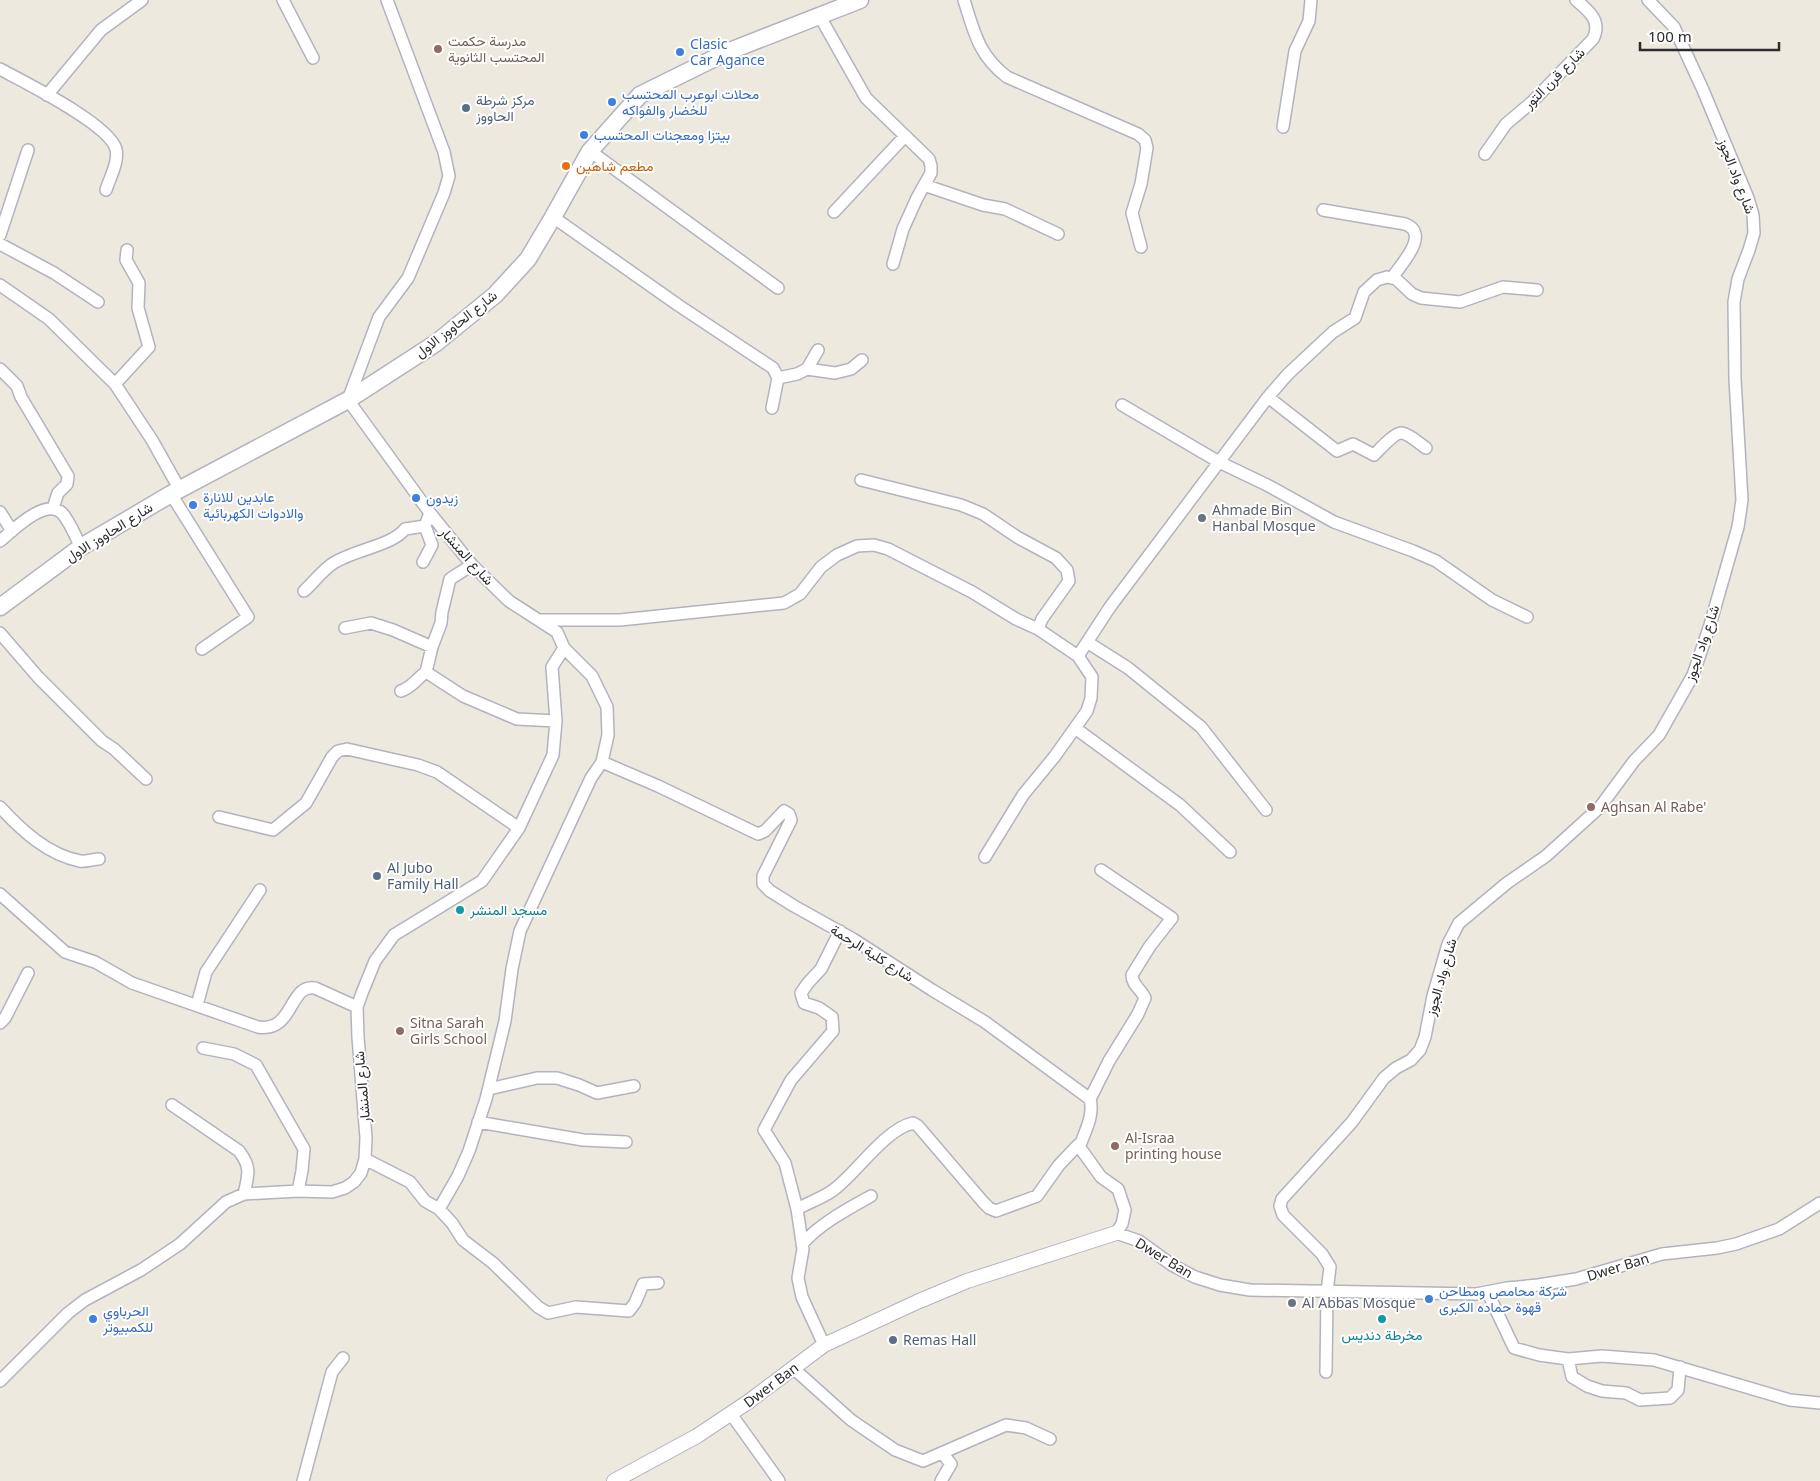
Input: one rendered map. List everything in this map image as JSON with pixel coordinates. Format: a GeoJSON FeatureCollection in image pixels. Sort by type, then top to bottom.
{"type":"FeatureCollection","features":[{"type":"Feature","properties":{"kind":"main road","name":"شارع الحاووز الاول"},"geometry":{"type":"LineString","coordinates":[[0,607],[81,547],[176,492],[348,400],[436,343],[495,295],[528,259],[554,218],[590,151],[640,95],[727,52],[860,0]]}},
{"type":"Feature","properties":{"kind":"street"},"geometry":{"type":"LineString","coordinates":[[47,96],[101,30],[142,0]]}},
{"type":"Feature","properties":{"kind":"street"},"geometry":{"type":"LineString","coordinates":[[283,0],[313,58]]}},
{"type":"Feature","properties":{"kind":"street"},"geometry":{"type":"LineString","coordinates":[[348,400],[379,317],[408,278],[444,193],[449,176],[444,152],[387,0]]}},
{"type":"Feature","properties":{"kind":"street"},"geometry":{"type":"LineString","coordinates":[[964,0],[981,49],[992,64],[1006,77],[1144,138],[1147,150],[1141,184],[1132,214],[1141,248]]}},
{"type":"Feature","properties":{"kind":"street"},"geometry":{"type":"LineString","coordinates":[[1283,127],[1295,51],[1309,21],[1311,0]]}},
{"type":"Feature","properties":{"kind":"street","name":"شارع قرن التور"},"geometry":{"type":"LineString","coordinates":[[1485,154],[1506,124],[1532,102],[1593,39],[1596,28],[1594,17],[1576,0]]}},
{"type":"Feature","properties":{"kind":"street","name":"شارع واد الجوز"},"geometry":{"type":"LineString","coordinates":[[1326,1372],[1327,1292],[1330,1267],[1327,1260],[1283,1215],[1280,1208],[1282,1199],[1352,1122],[1384,1078],[1396,1068],[1411,1060],[1420,1050],[1425,1037],[1433,996],[1448,944],[1459,923],[1507,883],[1546,856],[1600,807],[1634,761],[1659,735],[1693,675],[1710,625],[1738,527],[1742,500],[1734,302],[1738,279],[1752,242],[1753,215],[1748,198],[1703,90],[1674,27],[1648,0]]}},
{"type":"Feature","properties":{"kind":"street"},"geometry":{"type":"LineString","coordinates":[[819,15],[866,98],[929,159],[931,164],[930,174],[903,230],[893,264]]}},
{"type":"Feature","properties":{"kind":"street"},"geometry":{"type":"LineString","coordinates":[[0,69],[80,114],[106,134],[113,143],[116,152],[116,160],[106,190]]}},
{"type":"Feature","properties":{"kind":"street"},"geometry":{"type":"LineString","coordinates":[[834,212],[905,136]]}},
{"type":"Feature","properties":{"kind":"street"},"geometry":{"type":"LineString","coordinates":[[0,235],[28,150]]}},
{"type":"Feature","properties":{"kind":"street"},"geometry":{"type":"LineString","coordinates":[[590,151],[778,288]]}},
{"type":"Feature","properties":{"kind":"street"},"geometry":{"type":"LineString","coordinates":[[924,185],[983,205],[1005,209],[1058,234]]}},
{"type":"Feature","properties":{"kind":"street"},"geometry":{"type":"LineString","coordinates":[[1323,210],[1405,224],[1412,228],[1417,236],[1416,242],[1392,278]]}},
{"type":"Feature","properties":{"kind":"street"},"geometry":{"type":"LineString","coordinates":[[554,218],[678,305],[773,368],[778,378],[772,408]]}},
{"type":"Feature","properties":{"kind":"street"},"geometry":{"type":"LineString","coordinates":[[0,244],[54,273],[98,302]]}},
{"type":"Feature","properties":{"kind":"street"},"geometry":{"type":"LineString","coordinates":[[115,384],[149,347],[138,308],[140,283],[126,260],[127,250]]}},
{"type":"Feature","properties":{"kind":"street"},"geometry":{"type":"LineString","coordinates":[[1078,656],[1116,600],[1268,397],[1288,374],[1333,332],[1355,318],[1361,298],[1367,287],[1377,280],[1392,278],[1400,282],[1416,297],[1460,302],[1503,287],[1537,290]]}},
{"type":"Feature","properties":{"kind":"street"},"geometry":{"type":"LineString","coordinates":[[0,285],[49,318],[115,384],[152,440],[176,492],[248,617],[202,648]]}},
{"type":"Feature","properties":{"kind":"street"},"geometry":{"type":"LineString","coordinates":[[808,369],[818,350]]}},
{"type":"Feature","properties":{"kind":"street"},"geometry":{"type":"LineString","coordinates":[[778,378],[797,374],[808,369],[835,373],[851,369],[862,360]]}},
{"type":"Feature","properties":{"kind":"street"},"geometry":{"type":"LineString","coordinates":[[0,369],[17,386],[68,476],[67,484],[58,493],[53,508]]}},
{"type":"Feature","properties":{"kind":"street"},"geometry":{"type":"LineString","coordinates":[[1268,397],[1336,451],[1352,444],[1374,454],[1397,433],[1402,433],[1426,448]]}},
{"type":"Feature","properties":{"kind":"street","name":"شارع المنشار"},"geometry":{"type":"LineString","coordinates":[[348,400],[430,513],[472,565],[509,601],[557,632],[564,648],[592,676],[607,707],[608,735],[602,762],[591,778],[520,931],[512,969],[505,1021],[488,1089],[458,1176],[439,1209]]}},
{"type":"Feature","properties":{"kind":"street"},"geometry":{"type":"LineString","coordinates":[[1122,405],[1219,462],[1268,485],[1334,522],[1436,561],[1492,600],[1527,618]]}},
{"type":"Feature","properties":{"kind":"street"},"geometry":{"type":"LineString","coordinates":[[861,480],[972,508],[994,519],[1018,536],[1056,558],[1068,570],[1069,581],[1042,619],[1038,630]]}},
{"type":"Feature","properties":{"kind":"street"},"geometry":{"type":"LineString","coordinates":[[0,541],[41,510],[53,508],[63,514],[81,547]]}},
{"type":"Feature","properties":{"kind":"street"},"geometry":{"type":"LineString","coordinates":[[0,512],[12,531]]}},
{"type":"Feature","properties":{"kind":"street"},"geometry":{"type":"LineString","coordinates":[[423,562],[432,545],[425,526],[430,513]]}},
{"type":"Feature","properties":{"kind":"street"},"geometry":{"type":"LineString","coordinates":[[304,591],[332,564],[358,552],[400,537],[405,529],[425,526]]}},
{"type":"Feature","properties":{"kind":"street"},"geometry":{"type":"LineString","coordinates":[[540,620],[620,620],[784,603],[800,594],[828,561],[845,551],[867,544],[888,548],[972,592],[1038,630],[1078,656],[1092,677],[1092,693],[1087,711],[1022,795],[985,857]]}},
{"type":"Feature","properties":{"kind":"street"},"geometry":{"type":"LineString","coordinates":[[401,691],[410,687],[416,679],[426,672],[432,647],[441,623],[450,579],[472,565]]}},
{"type":"Feature","properties":{"kind":"street"},"geometry":{"type":"LineString","coordinates":[[345,628],[371,623],[393,630],[432,647]]}},
{"type":"Feature","properties":{"kind":"street"},"geometry":{"type":"LineString","coordinates":[[0,633],[38,677],[95,735],[114,749],[146,779]]}},
{"type":"Feature","properties":{"kind":"street"},"geometry":{"type":"LineString","coordinates":[[1087,642],[1128,668],[1201,727],[1266,810]]}},
{"type":"Feature","properties":{"kind":"street","name":"شارع المنشار"},"geometry":{"type":"LineString","coordinates":[[0,1381],[68,1313],[85,1300],[141,1270],[180,1244],[226,1202],[244,1194],[298,1191],[332,1192],[345,1188],[361,1173],[365,1159],[366,1138],[357,1007],[375,961],[394,936],[482,881],[519,828],[553,755],[556,721],[552,667],[564,648]]}},
{"type":"Feature","properties":{"kind":"street"},"geometry":{"type":"LineString","coordinates":[[426,672],[463,696],[517,719],[556,721]]}},
{"type":"Feature","properties":{"kind":"street"},"geometry":{"type":"LineString","coordinates":[[1075,728],[1180,805],[1230,852]]}},
{"type":"Feature","properties":{"kind":"street"},"geometry":{"type":"LineString","coordinates":[[219,817],[273,830],[306,803],[332,757],[338,751],[347,749],[418,765],[438,772],[519,828]]}},
{"type":"Feature","properties":{"kind":"street","name":"شارع كلية الرحمة"},"geometry":{"type":"LineString","coordinates":[[602,762],[658,786],[758,834],[765,831],[784,811],[789,814],[791,820],[763,876],[763,884],[770,891],[840,931],[985,1022],[1090,1099]]}},
{"type":"Feature","properties":{"kind":"street"},"geometry":{"type":"LineString","coordinates":[[0,807],[29,835],[54,852],[81,862],[99,859]]}},
{"type":"Feature","properties":{"kind":"street"},"geometry":{"type":"LineString","coordinates":[[797,1209],[831,1192],[889,1137],[907,1124],[912,1123],[918,1126],[989,1208],[996,1211],[1036,1196],[1059,1165],[1080,1143],[1090,1118],[1092,1108],[1090,1099],[1109,1061],[1138,1014],[1145,998],[1142,991],[1132,981],[1132,975],[1150,946],[1172,918],[1100,870]]}},
{"type":"Feature","properties":{"kind":"street"},"geometry":{"type":"LineString","coordinates":[[197,1004],[206,972],[260,890]]}},
{"type":"Feature","properties":{"kind":"street"},"geometry":{"type":"LineString","coordinates":[[0,894],[65,952],[95,962],[132,983],[197,1004],[258,1027],[266,1028],[281,1022],[300,992],[306,988],[315,988],[357,1007]]}},
{"type":"Feature","properties":{"kind":"street"},"geometry":{"type":"LineString","coordinates":[[824,1344],[802,1297],[798,1278],[802,1244],[797,1209],[785,1163],[764,1130],[791,1080],[833,1031],[832,1017],[819,1008],[804,1003],[801,993],[821,969],[840,931]]}},
{"type":"Feature","properties":{"kind":"street"},"geometry":{"type":"LineString","coordinates":[[0,1023],[5,1018],[28,973]]}},
{"type":"Feature","properties":{"kind":"street"},"geometry":{"type":"LineString","coordinates":[[203,1048],[234,1054],[256,1065],[304,1149],[298,1191]]}},
{"type":"Feature","properties":{"kind":"street"},"geometry":{"type":"LineString","coordinates":[[488,1089],[537,1078],[557,1078],[597,1093],[634,1086]]}},
{"type":"Feature","properties":{"kind":"street"},"geometry":{"type":"LineString","coordinates":[[172,1105],[239,1151],[246,1160],[249,1170],[244,1194]]}},
{"type":"Feature","properties":{"kind":"street"},"geometry":{"type":"LineString","coordinates":[[478,1122],[583,1140],[626,1142]]}},
{"type":"Feature","properties":{"kind":"street"},"geometry":{"type":"LineString","coordinates":[[1078,1145],[1101,1177],[1118,1189],[1125,1210],[1122,1224],[1116,1233]]}},
{"type":"Feature","properties":{"kind":"street"},"geometry":{"type":"LineString","coordinates":[[365,1159],[410,1182],[425,1201],[439,1209],[452,1223],[463,1240],[493,1263],[538,1307],[548,1313],[576,1308],[628,1311],[635,1303],[643,1284],[658,1283]]}},
{"type":"Feature","properties":{"kind":"street"},"geometry":{"type":"LineString","coordinates":[[802,1244],[811,1234],[838,1214],[871,1196]]}},
{"type":"Feature","properties":{"kind":"street","name":"Dwer Ban"},"geometry":{"type":"LineString","coordinates":[[614,1481],[697,1436],[731,1414],[824,1344],[967,1281],[1116,1233],[1139,1241],[1181,1270],[1215,1284],[1239,1289],[1476,1294],[1507,1288],[1551,1284],[1582,1278],[1662,1254],[1711,1249],[1736,1244],[1779,1229],[1820,1203]]}},
{"type":"Feature","properties":{"kind":"street"},"geometry":{"type":"LineString","coordinates":[[1488,1293],[1514,1348],[1539,1355],[1568,1359],[1602,1356],[1654,1360],[1680,1366],[1790,1400],[1820,1403]]}},
{"type":"Feature","properties":{"kind":"street"},"geometry":{"type":"LineString","coordinates":[[303,1481],[332,1372],[343,1358]]}},
{"type":"Feature","properties":{"kind":"street"},"geometry":{"type":"LineString","coordinates":[[1568,1359],[1572,1377],[1587,1386],[1602,1392],[1626,1393],[1640,1400],[1670,1398],[1678,1390],[1680,1366]]}},
{"type":"Feature","properties":{"kind":"street"},"geometry":{"type":"LineString","coordinates":[[793,1368],[851,1420],[895,1450],[922,1461],[943,1454],[1006,1425],[1026,1428],[1050,1439]]}},
{"type":"Feature","properties":{"kind":"street"},"geometry":{"type":"LineString","coordinates":[[731,1414],[779,1481]]}},
{"type":"Feature","properties":{"kind":"street"},"geometry":{"type":"LineString","coordinates":[[941,1481],[951,1464],[943,1454]]}},
{"type":"Feature","properties":{"kind":"place","name":"مدرسة حكمت المحتسب الثانوية"},"geometry":{"type":"Point","coordinates":[438,49]}},
{"type":"Feature","properties":{"kind":"place","name":"Clasic Car Agance"},"geometry":{"type":"Point","coordinates":[680,52]}},
{"type":"Feature","properties":{"kind":"place","name":"محلات ابوعرب المحتسب للخضار والفواكه"},"geometry":{"type":"Point","coordinates":[612,102]}},
{"type":"Feature","properties":{"kind":"place","name":"مركز شرطة الحاووز"},"geometry":{"type":"Point","coordinates":[466,108]}},
{"type":"Feature","properties":{"kind":"place","name":"بيتزا ومعجنات المحتسب"},"geometry":{"type":"Point","coordinates":[584,135]}},
{"type":"Feature","properties":{"kind":"place","name":"مطعم شاهين"},"geometry":{"type":"Point","coordinates":[566,166]}},
{"type":"Feature","properties":{"kind":"place","name":"زيدون"},"geometry":{"type":"Point","coordinates":[416,498]}},
{"type":"Feature","properties":{"kind":"place","name":"عابدين للانارة والادوات الكهربائية"},"geometry":{"type":"Point","coordinates":[193,505]}},
{"type":"Feature","properties":{"kind":"place","name":"Ahmade Bin Hanbal Mosque"},"geometry":{"type":"Point","coordinates":[1202,518]}},
{"type":"Feature","properties":{"kind":"place","name":"Aghsan Al Rabe'"},"geometry":{"type":"Point","coordinates":[1591,807]}},
{"type":"Feature","properties":{"kind":"place","name":"Al Jubo Family Hall"},"geometry":{"type":"Point","coordinates":[377,876]}},
{"type":"Feature","properties":{"kind":"place","name":"مسجد المنشر"},"geometry":{"type":"Point","coordinates":[460,910]}},
{"type":"Feature","properties":{"kind":"place","name":"Sitna Sarah Girls School"},"geometry":{"type":"Point","coordinates":[400,1031]}},
{"type":"Feature","properties":{"kind":"place","name":"Al-Israa printing house"},"geometry":{"type":"Point","coordinates":[1115,1146]}},
{"type":"Feature","properties":{"kind":"place","name":"شركة محامص ومطاحن قهوة حماده الكبرى"},"geometry":{"type":"Point","coordinates":[1429,1299]}},
{"type":"Feature","properties":{"kind":"place","name":"Al Abbas Mosque"},"geometry":{"type":"Point","coordinates":[1292,1303]}},
{"type":"Feature","properties":{"kind":"place","name":"الحرباوي للكمبيوتر"},"geometry":{"type":"Point","coordinates":[93,1319]}},
{"type":"Feature","properties":{"kind":"place","name":"مخرطة دنديس"},"geometry":{"type":"Point","coordinates":[1382,1319]}},
{"type":"Feature","properties":{"kind":"place","name":"Remas Hall"},"geometry":{"type":"Point","coordinates":[893,1340]}}]}
